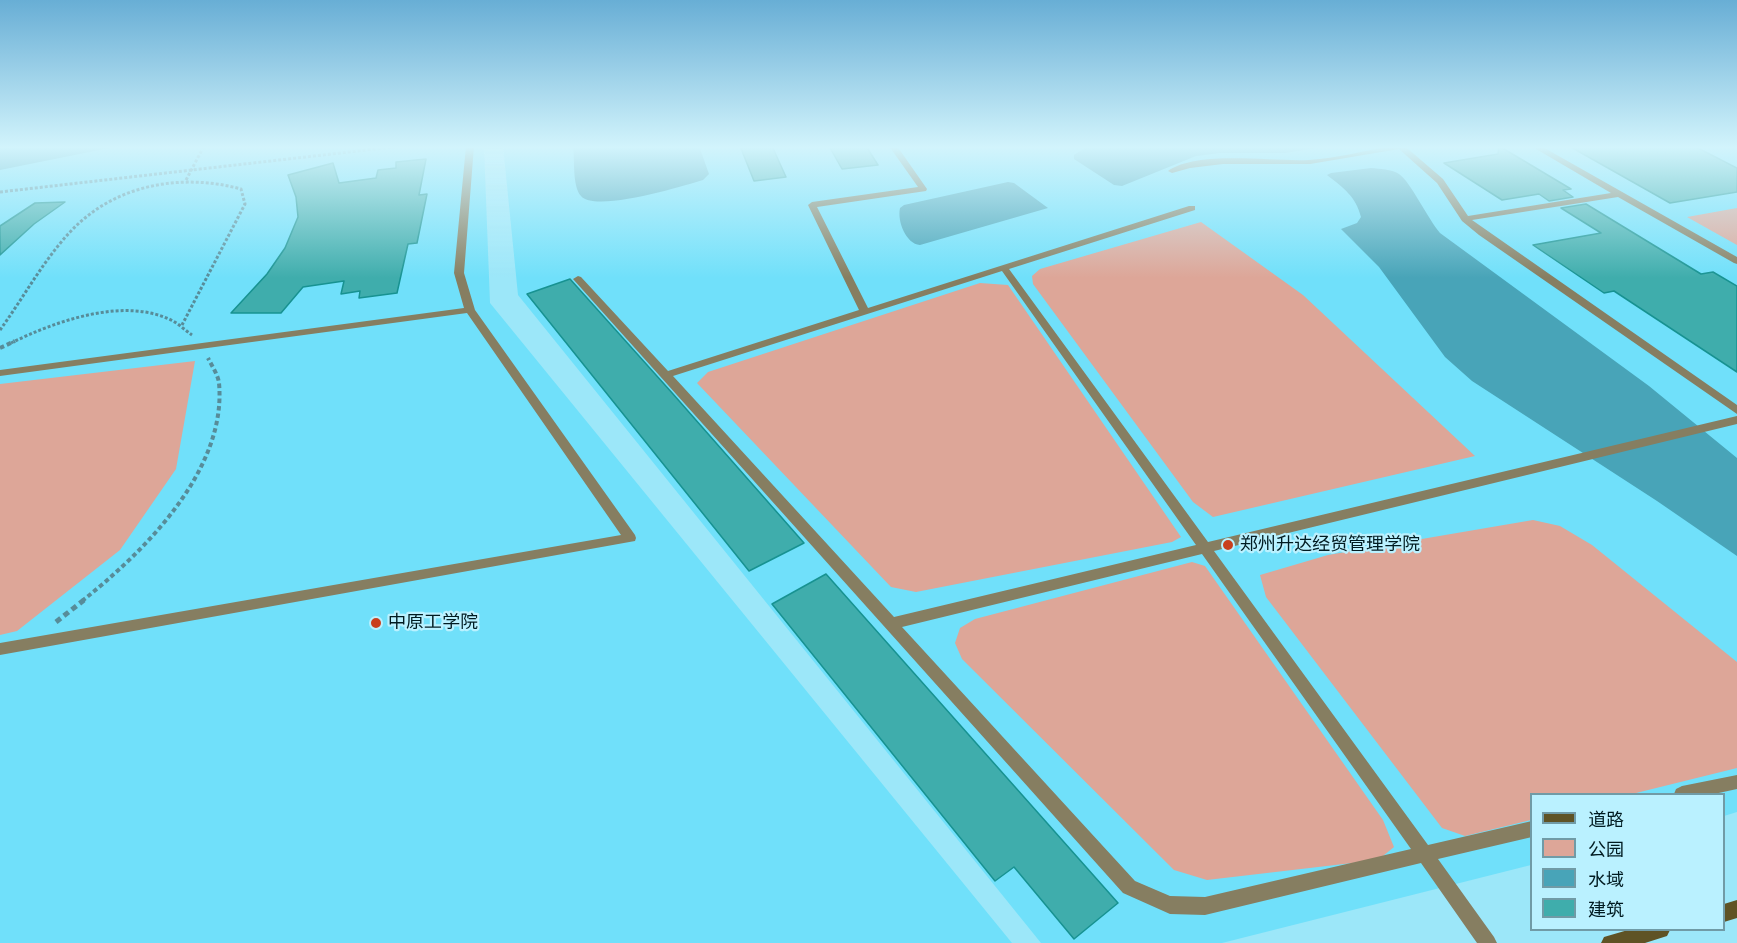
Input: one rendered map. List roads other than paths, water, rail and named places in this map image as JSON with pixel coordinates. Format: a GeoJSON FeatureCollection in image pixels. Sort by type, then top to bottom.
{"type":"FeatureCollection","features":[{"type":"Feature","properties":{"kind":"main road"},"geometry":{"type":"LineString","coordinates":[[1610,943],[1657,931]]}},
{"type":"Feature","properties":{"kind":"lane"},"geometry":{"type":"LineString","coordinates":[[0,649],[630,538],[470,310],[459,273],[466,190]]}},
{"type":"Feature","properties":{"kind":"lane"},"geometry":{"type":"LineString","coordinates":[[865,312],[812,205],[916,190]]}},
{"type":"Feature","properties":{"kind":"lane"},"geometry":{"type":"LineString","coordinates":[[1446,190],[1465,219],[1497,245],[1737,410]]}},
{"type":"Feature","properties":{"kind":"lane"},"geometry":{"type":"LineString","coordinates":[[1611,190],[1737,261]]}},
{"type":"Feature","properties":{"kind":"lane"},"geometry":{"type":"LineString","coordinates":[[1465,219],[1618,194]]}},
{"type":"Feature","properties":{"kind":"lane"},"geometry":{"type":"LineString","coordinates":[[666,375],[1192,208]]}},
{"type":"Feature","properties":{"kind":"lane"},"geometry":{"type":"LineString","coordinates":[[1004,268],[1488,943]]}},
{"type":"Feature","properties":{"kind":"lane"},"geometry":{"type":"LineString","coordinates":[[578,279],[1129,887],[1170,905],[1205,906],[1530,829]]}},
{"type":"Feature","properties":{"kind":"lane"},"geometry":{"type":"LineString","coordinates":[[0,373],[470,310]]}},
{"type":"Feature","properties":{"kind":"lane"},"geometry":{"type":"LineString","coordinates":[[891,624],[1737,420]]}},
{"type":"Feature","properties":{"kind":"lane"},"geometry":{"type":"LineString","coordinates":[[1690,793],[1737,782]]}},
{"type":"Feature","properties":{"kind":"water"},"geometry":{"type":"Polygon","coordinates":[[[577,190],[666,190],[640,197],[603,202],[589,200],[577,190]]]}},
{"type":"Feature","properties":{"kind":"water"},"geometry":{"type":"Polygon","coordinates":[[[972,190],[1024,190],[1048,208],[920,245],[911,241],[901,225],[899,213],[900,208],[904,205],[972,190]]]}},
{"type":"Feature","properties":{"kind":"water"},"geometry":{"type":"Polygon","coordinates":[[[1345,190],[1412,190],[1440,233],[1649,386],[1737,458],[1737,556],[1657,501],[1472,381],[1445,357],[1379,267],[1341,229],[1357,223],[1361,217],[1353,198],[1345,190]]]}},
{"type":"Feature","properties":{"kind":"place","name":"郑州升达经贸管理学院"},"geometry":{"type":"Point","coordinates":[1228,545]}},
{"type":"Feature","properties":{"kind":"place","name":"中原工学院"},"geometry":{"type":"Point","coordinates":[376,623]}}]}
